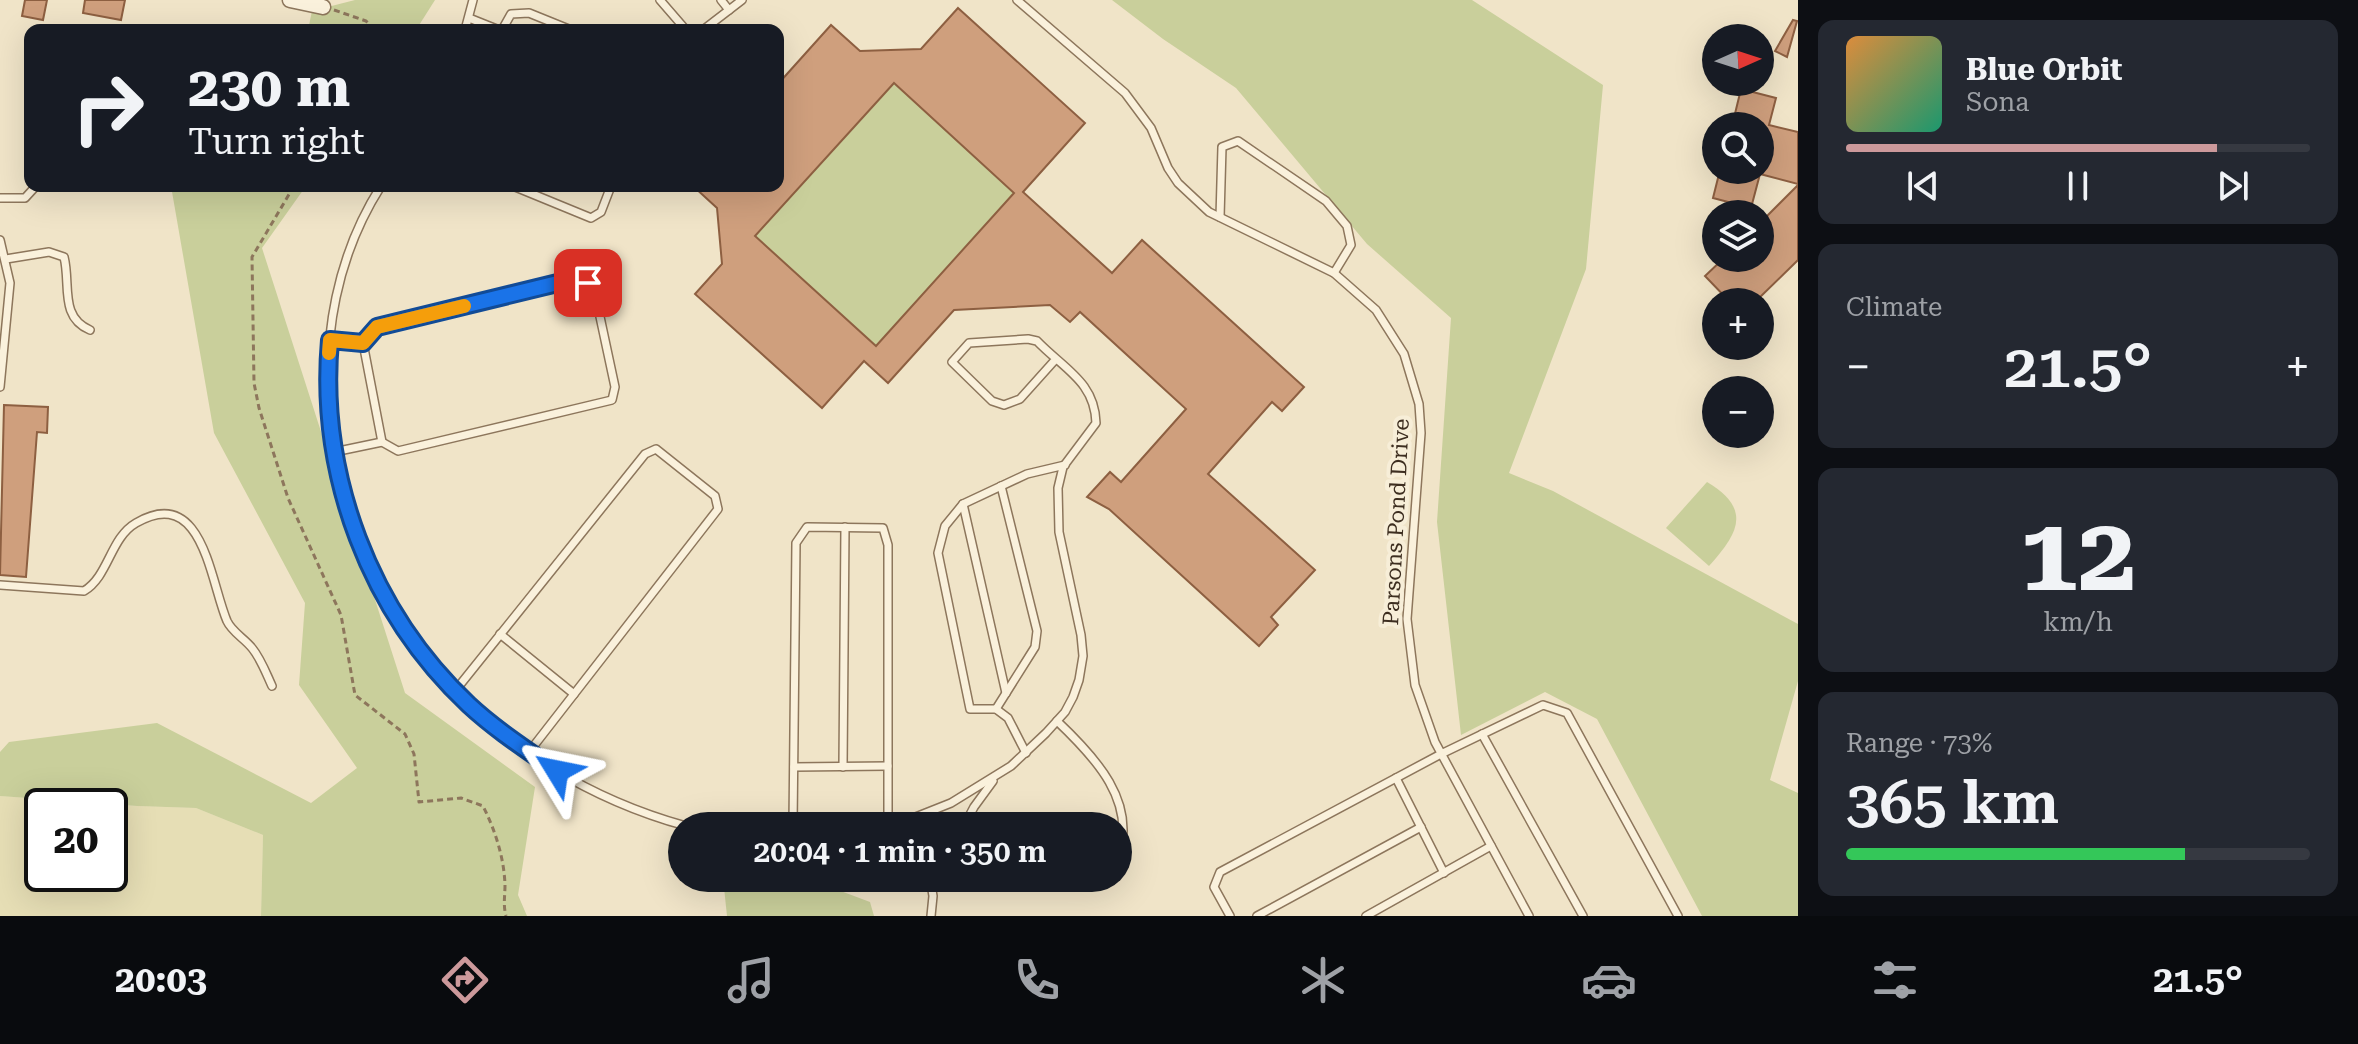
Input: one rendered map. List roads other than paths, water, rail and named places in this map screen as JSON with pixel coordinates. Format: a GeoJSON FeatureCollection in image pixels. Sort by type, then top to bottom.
{"type":"FeatureCollection","features":[{"type":"Feature","properties":{"kind":"street"},"geometry":{"type":"LineString","coordinates":[[290,0],[323,7]]}},
{"type":"Feature","properties":{"kind":"lane"},"geometry":{"type":"LineString","coordinates":[[467,24],[473,0]]}},
{"type":"Feature","properties":{"kind":"lane"},"geometry":{"type":"LineString","coordinates":[[660,0],[678,24]]}},
{"type":"Feature","properties":{"kind":"lane"},"geometry":{"type":"LineString","coordinates":[[721,0],[729,10]]}},
{"type":"Feature","properties":{"kind":"lane"},"geometry":{"type":"LineString","coordinates":[[711,24],[742,0]]}},
{"type":"Feature","properties":{"kind":"lane","name":"Parsons Pond Drive"},"geometry":{"type":"LineString","coordinates":[[1017,0],[1125,93],[1151,128],[1168,168],[1191,198],[1220,217],[1334,273],[1355,289],[1392,331],[1413,378],[1419,404],[1421,433],[1407,619],[1409,650],[1423,714],[1441,754],[1529,916]]}},
{"type":"Feature","properties":{"kind":"lane"},"geometry":{"type":"LineString","coordinates":[[504,24],[511,14],[529,13],[556,24]]}},
{"type":"Feature","properties":{"kind":"lane"},"geometry":{"type":"LineString","coordinates":[[469,18],[484,24]]}},
{"type":"Feature","properties":{"kind":"lane"},"geometry":{"type":"LineString","coordinates":[[1220,217],[1222,147],[1238,141],[1326,201],[1347,226],[1351,245],[1334,273]]}},
{"type":"Feature","properties":{"kind":"lane"},"geometry":{"type":"LineString","coordinates":[[0,198],[25,198],[30,192]]}},
{"type":"Feature","properties":{"kind":"lane"},"geometry":{"type":"LineString","coordinates":[[377,192],[347,255],[337,293],[330,340],[328,396],[334,452],[348,512],[377,583],[418,648],[455,691],[498,730],[589,790],[622,806],[668,820]]}},
{"type":"Feature","properties":{"kind":"lane"},"geometry":{"type":"LineString","coordinates":[[528,192],[591,218],[601,212],[609,192]]}},
{"type":"Feature","properties":{"kind":"lane"},"geometry":{"type":"LineString","coordinates":[[0,240],[10,283],[0,387]]}},
{"type":"Feature","properties":{"kind":"lane"},"geometry":{"type":"LineString","coordinates":[[6,259],[49,252],[64,257],[70,315],[80,326],[90,330]]}},
{"type":"Feature","properties":{"kind":"lane"},"geometry":{"type":"LineString","coordinates":[[334,452],[382,442],[398,451],[612,400],[615,387],[596,298],[588,283],[574,279],[377,327],[363,343]]}},
{"type":"Feature","properties":{"kind":"lane"},"geometry":{"type":"LineString","coordinates":[[330,340],[363,343]]}},
{"type":"Feature","properties":{"kind":"lane"},"geometry":{"type":"LineString","coordinates":[[927,812],[951,803],[997,776],[1026,753],[1057,721],[1073,697],[1079,680],[1083,656],[1081,635],[1059,532],[1058,488],[1065,465],[1096,423],[1096,407],[1084,385],[1037,341],[969,343],[952,362],[992,401],[1004,405],[1020,399],[1055,360]]}},
{"type":"Feature","properties":{"kind":"lane"},"geometry":{"type":"LineString","coordinates":[[363,343],[382,442]]}},
{"type":"Feature","properties":{"kind":"lane"},"geometry":{"type":"LineString","coordinates":[[455,691],[645,454],[656,449],[715,496],[718,509],[529,752]]}},
{"type":"Feature","properties":{"kind":"lane"},"geometry":{"type":"LineString","coordinates":[[1026,753],[1008,718],[996,709],[970,709],[938,553],[945,526],[963,504],[1027,474],[1065,465]]}},
{"type":"Feature","properties":{"kind":"lane"},"geometry":{"type":"LineString","coordinates":[[996,709],[1035,647],[1037,631],[1001,486]]}},
{"type":"Feature","properties":{"kind":"lane"},"geometry":{"type":"LineString","coordinates":[[963,504],[1006,693]]}},
{"type":"Feature","properties":{"kind":"lane"},"geometry":{"type":"LineString","coordinates":[[0,585],[84,591],[95,583],[120,539],[133,525],[158,517],[179,518],[187,522],[199,537],[228,622],[255,651],[272,686]]}},
{"type":"Feature","properties":{"kind":"lane"},"geometry":{"type":"LineString","coordinates":[[793,812],[796,543],[807,527],[845,527],[883,528],[888,545],[890,812]]}},
{"type":"Feature","properties":{"kind":"lane"},"geometry":{"type":"LineString","coordinates":[[843,767],[845,527]]}},
{"type":"Feature","properties":{"kind":"lane"},"geometry":{"type":"LineString","coordinates":[[500,634],[574,694]]}},
{"type":"Feature","properties":{"kind":"lane"},"geometry":{"type":"LineString","coordinates":[[1230,916],[1214,887],[1220,872],[1441,754],[1543,705],[1567,713],[1678,916]]}},
{"type":"Feature","properties":{"kind":"lane"},"geometry":{"type":"LineString","coordinates":[[1057,721],[1102,770],[1120,803],[1121,812]]}},
{"type":"Feature","properties":{"kind":"lane"},"geometry":{"type":"LineString","coordinates":[[1482,734],[1583,916]]}},
{"type":"Feature","properties":{"kind":"lane"},"geometry":{"type":"LineString","coordinates":[[794,767],[888,766]]}},
{"type":"Feature","properties":{"kind":"lane"},"geometry":{"type":"LineString","coordinates":[[971,812],[997,776]]}},
{"type":"Feature","properties":{"kind":"lane"},"geometry":{"type":"LineString","coordinates":[[1396,778],[1444,873]]}},
{"type":"Feature","properties":{"kind":"lane"},"geometry":{"type":"LineString","coordinates":[[1257,916],[1421,827]]}},
{"type":"Feature","properties":{"kind":"lane"},"geometry":{"type":"LineString","coordinates":[[1366,916],[1491,846]]}},
{"type":"Feature","properties":{"kind":"lane"},"geometry":{"type":"LineString","coordinates":[[931,916],[932,892]]}}]}
